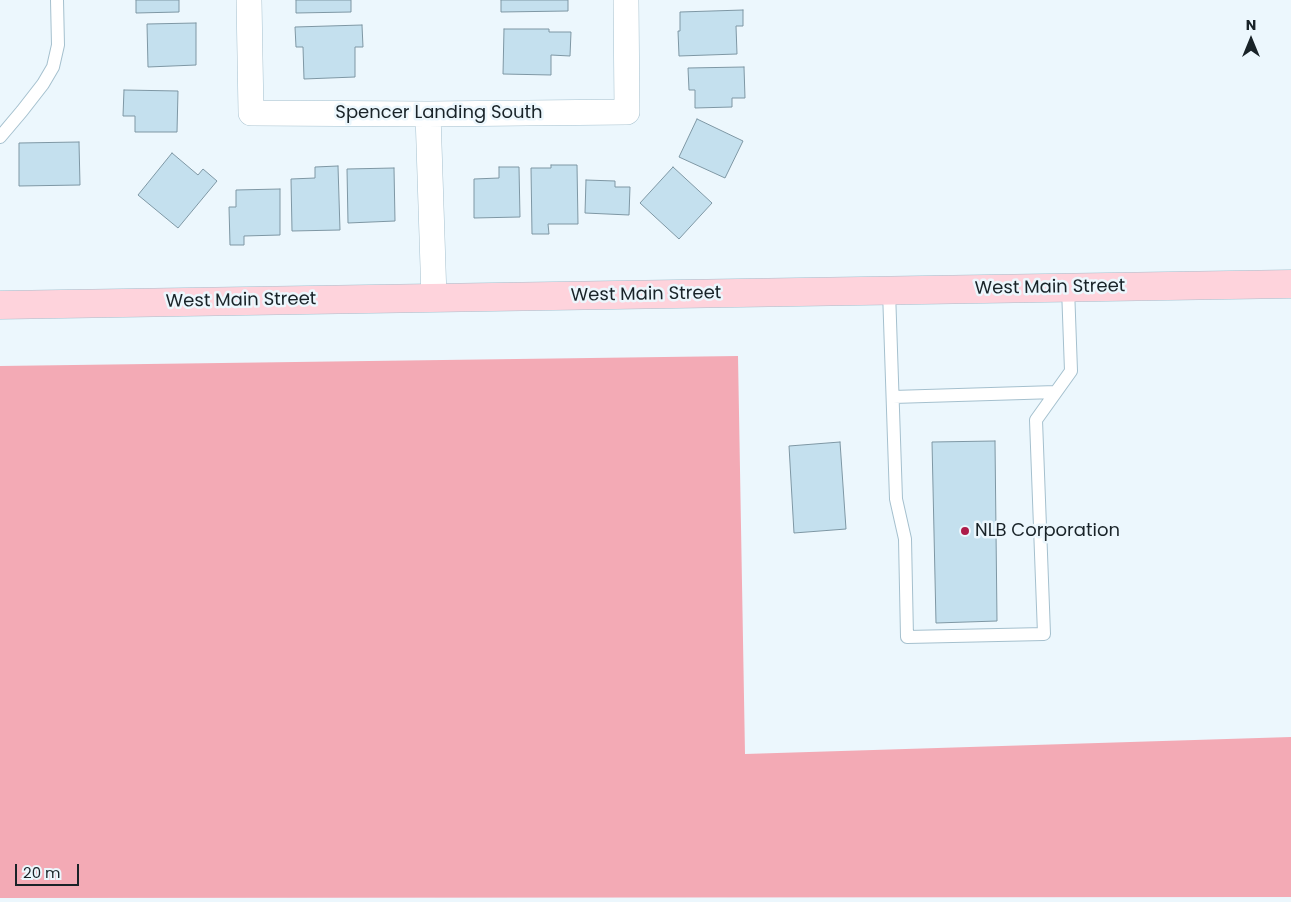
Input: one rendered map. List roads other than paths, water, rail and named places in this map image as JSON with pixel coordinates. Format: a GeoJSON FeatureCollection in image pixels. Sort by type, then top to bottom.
{"type":"FeatureCollection","features":[{"type":"Feature","properties":{"kind":"main road","name":"West Main Street"},"geometry":{"type":"LineString","coordinates":[[0,305],[1291,284]]}},
{"type":"Feature","properties":{"kind":"street","name":"Spencer Landing South"},"geometry":{"type":"LineString","coordinates":[[249,0],[251,113],[428,114],[627,112],[626,0]]}},
{"type":"Feature","properties":{"kind":"street"},"geometry":{"type":"LineString","coordinates":[[428,114],[434,298]]}},
{"type":"Feature","properties":{"kind":"lane"},"geometry":{"type":"LineString","coordinates":[[0,137],[43,84],[53,66],[58,45],[57,0]]}},
{"type":"Feature","properties":{"kind":"lane"},"geometry":{"type":"LineString","coordinates":[[889,291],[896,499],[905,538],[907,637],[1044,634],[1036,420],[1071,372],[1068,288]]}},
{"type":"Feature","properties":{"kind":"lane"},"geometry":{"type":"LineString","coordinates":[[892,397],[1056,392]]}},
{"type":"Feature","properties":{"kind":"place","name":"NLB Corporation"},"geometry":{"type":"Point","coordinates":[965,531]}}]}
